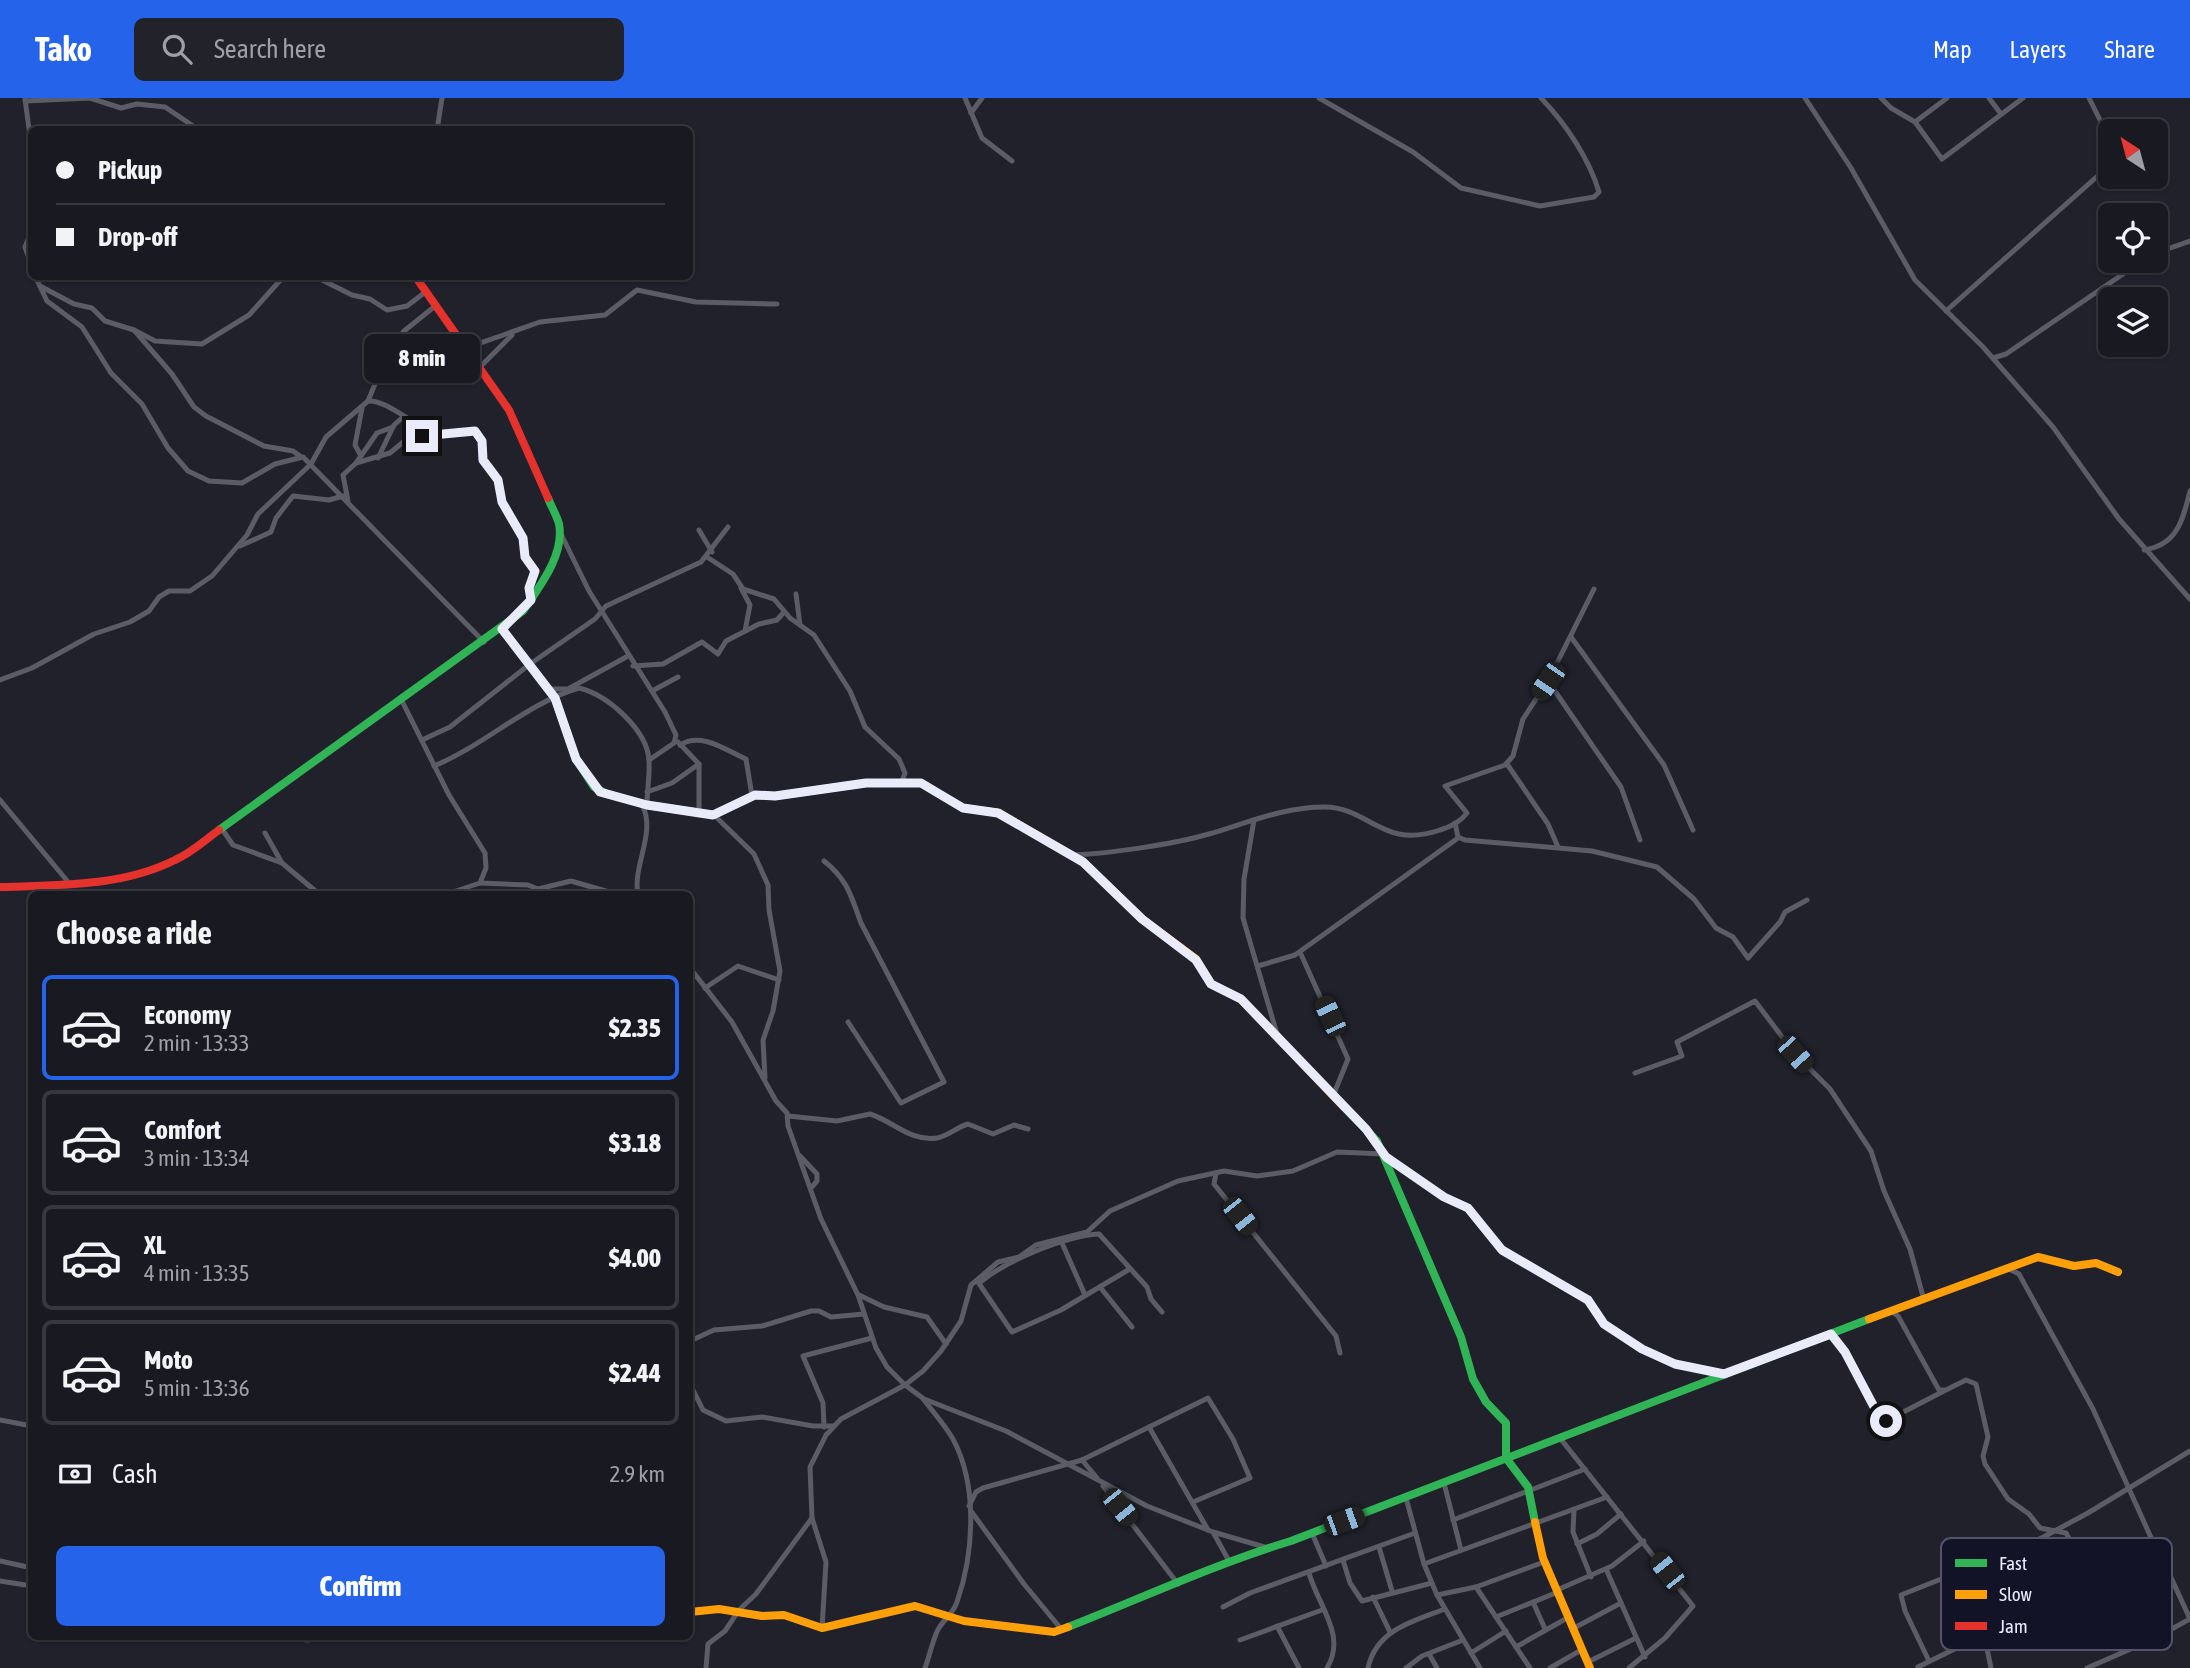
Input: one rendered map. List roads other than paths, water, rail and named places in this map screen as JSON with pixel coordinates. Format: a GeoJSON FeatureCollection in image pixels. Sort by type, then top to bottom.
{"type":"FeatureCollection","features":[{"type":"Feature","properties":{"kind":"street"},"geometry":{"type":"LineString","coordinates":[[438,126],[442,98]]}},
{"type":"Feature","properties":{"kind":"street"},"geometry":{"type":"LineString","coordinates":[[965,98],[982,138],[1012,161]]}},
{"type":"Feature","properties":{"kind":"street"},"geometry":{"type":"LineString","coordinates":[[971,113],[982,98]]}},
{"type":"Feature","properties":{"kind":"street"},"geometry":{"type":"LineString","coordinates":[[1319,98],[1413,152],[1461,188],[1540,206],[1594,197],[1599,192],[1587,164],[1564,126],[1541,98]]}},
{"type":"Feature","properties":{"kind":"street"},"geometry":{"type":"LineString","coordinates":[[1805,98],[1839,148],[1915,280],[1993,358],[2071,449],[2144,550],[2190,599]]}},
{"type":"Feature","properties":{"kind":"street"},"geometry":{"type":"LineString","coordinates":[[1881,98],[1891,108],[1915,122],[1937,156],[1944,159],[2022,98]]}},
{"type":"Feature","properties":{"kind":"street"},"geometry":{"type":"LineString","coordinates":[[1915,122],[1947,98]]}},
{"type":"Feature","properties":{"kind":"street"},"geometry":{"type":"LineString","coordinates":[[1989,98],[2001,114]]}},
{"type":"Feature","properties":{"kind":"street"},"geometry":{"type":"LineString","coordinates":[[2089,98],[2100,119]]}},
{"type":"Feature","properties":{"kind":"street"},"geometry":{"type":"LineString","coordinates":[[29,126],[25,99],[90,99],[121,108],[137,104],[165,107],[193,126]]}},
{"type":"Feature","properties":{"kind":"street"},"geometry":{"type":"LineString","coordinates":[[1946,311],[2098,176]]}},
{"type":"Feature","properties":{"kind":"street"},"geometry":{"type":"LineString","coordinates":[[28,239],[25,247],[28,256]]}},
{"type":"Feature","properties":{"kind":"street"},"geometry":{"type":"LineString","coordinates":[[2168,249],[2190,241]]}},
{"type":"Feature","properties":{"kind":"street"},"geometry":{"type":"LineString","coordinates":[[1993,358],[2001,357],[2124,273]]}},
{"type":"Feature","properties":{"kind":"street"},"geometry":{"type":"LineString","coordinates":[[36,280],[47,301],[82,327],[111,373],[146,410],[174,456],[198,477],[209,481],[242,483],[275,464],[300,456]]}},
{"type":"Feature","properties":{"kind":"street"},"geometry":{"type":"LineString","coordinates":[[37,284],[74,304],[92,308],[105,321],[134,330],[155,341],[202,345],[250,315],[281,280]]}},
{"type":"Feature","properties":{"kind":"street"},"geometry":{"type":"LineString","coordinates":[[322,280],[352,295],[370,299],[387,310],[407,306],[424,293]]}},
{"type":"Feature","properties":{"kind":"street"},"geometry":{"type":"LineString","coordinates":[[417,280],[509,410],[549,498],[561,532],[601,611],[633,666],[652,691],[678,742],[699,764],[699,814]]}},
{"type":"Feature","properties":{"kind":"street"},"geometry":{"type":"LineString","coordinates":[[466,348],[556,319],[604,315],[637,290],[696,302],[777,304]]}},
{"type":"Feature","properties":{"kind":"street"},"geometry":{"type":"LineString","coordinates":[[0,680],[32,668],[94,634],[130,622],[149,611],[169,590],[194,589],[212,576],[231,551],[247,536],[265,507],[311,464],[326,437],[368,401],[387,355],[408,326],[434,307]]}},
{"type":"Feature","properties":{"kind":"street"},"geometry":{"type":"LineString","coordinates":[[134,330],[168,369],[196,409],[264,446],[293,451],[311,464],[484,642]]}},
{"type":"Feature","properties":{"kind":"street"},"geometry":{"type":"LineString","coordinates":[[480,368],[515,332]]}},
{"type":"Feature","properties":{"kind":"street"},"geometry":{"type":"LineString","coordinates":[[1999,365],[2001,357]]}},
{"type":"Feature","properties":{"kind":"street"},"geometry":{"type":"LineString","coordinates":[[368,401],[380,401],[422,429],[440,434]]}},
{"type":"Feature","properties":{"kind":"street"},"geometry":{"type":"LineString","coordinates":[[361,456],[355,445],[362,408]]}},
{"type":"Feature","properties":{"kind":"street"},"geometry":{"type":"LineString","coordinates":[[378,458],[393,427],[403,417]]}},
{"type":"Feature","properties":{"kind":"street"},"geometry":{"type":"LineString","coordinates":[[346,499],[342,478],[377,433],[393,427]]}},
{"type":"Feature","properties":{"kind":"street"},"geometry":{"type":"LineString","coordinates":[[356,463],[378,458],[397,449],[408,438],[470,431],[479,434],[483,460],[498,480],[502,502],[523,538],[525,557],[536,574],[529,591],[531,600]]}},
{"type":"Feature","properties":{"kind":"street"},"geometry":{"type":"LineString","coordinates":[[2144,550],[2160,546],[2176,532],[2186,514],[2190,491]]}},
{"type":"Feature","properties":{"kind":"street"},"geometry":{"type":"LineString","coordinates":[[231,551],[271,532],[276,518],[293,496],[346,499]]}},
{"type":"Feature","properties":{"kind":"street"},"geometry":{"type":"LineString","coordinates":[[422,740],[450,727],[530,664],[591,622],[613,602],[709,555],[728,527]]}},
{"type":"Feature","properties":{"kind":"street"},"geometry":{"type":"LineString","coordinates":[[699,530],[709,555],[733,574],[750,605],[745,631]]}},
{"type":"Feature","properties":{"kind":"street"},"geometry":{"type":"LineString","coordinates":[[0,887],[120,880],[151,872],[178,859],[502,629],[531,600],[553,562],[561,532]]}},
{"type":"Feature","properties":{"kind":"street"},"geometry":{"type":"LineString","coordinates":[[740,586],[774,599],[784,612],[814,635],[854,697],[865,727],[899,759],[905,773],[901,784]]}},
{"type":"Feature","properties":{"kind":"street"},"geometry":{"type":"LineString","coordinates":[[1071,855],[1183,840],[1276,813],[1330,807],[1355,815],[1374,827],[1413,836],[1455,823],[1467,813],[1445,786],[1507,764],[1513,756],[1525,714],[1548,681],[1594,589]]}},
{"type":"Feature","properties":{"kind":"street"},"geometry":{"type":"LineString","coordinates":[[796,594],[800,625]]}},
{"type":"Feature","properties":{"kind":"street"},"geometry":{"type":"LineString","coordinates":[[633,666],[663,664],[702,642],[718,653],[724,643],[759,624],[777,620],[784,612]]}},
{"type":"Feature","properties":{"kind":"street"},"geometry":{"type":"LineString","coordinates":[[502,629],[555,698],[573,742],[575,757],[594,787],[607,794],[644,804],[713,815],[752,796],[775,796],[866,783],[921,783],[963,808],[998,813],[1090,867],[1142,919],[1196,960],[1211,984],[1233,993],[1302,1061],[1332,1097],[1366,1129],[1385,1156],[1396,1191],[1461,1337],[1468,1368],[1482,1398],[1506,1423],[1506,1458],[1529,1490],[1544,1562],[1589,1665],[1636,1638]]}},
{"type":"Feature","properties":{"kind":"street"},"geometry":{"type":"LineString","coordinates":[[1571,637],[1664,765],[1692,830]]}},
{"type":"Feature","properties":{"kind":"street"},"geometry":{"type":"LineString","coordinates":[[549,689],[568,689],[628,656]]}},
{"type":"Feature","properties":{"kind":"street"},"geometry":{"type":"LineString","coordinates":[[652,691],[678,677]]}},
{"type":"Feature","properties":{"kind":"street"},"geometry":{"type":"LineString","coordinates":[[1548,681],[1621,787],[1640,840]]}},
{"type":"Feature","properties":{"kind":"street"},"geometry":{"type":"LineString","coordinates":[[434,766],[555,698],[579,688],[597,696],[634,727],[645,743],[649,760],[644,804],[645,832],[636,884],[637,891]]}},
{"type":"Feature","properties":{"kind":"street"},"geometry":{"type":"LineString","coordinates":[[402,701],[434,766],[486,857],[485,873],[480,883]]}},
{"type":"Feature","properties":{"kind":"street"},"geometry":{"type":"LineString","coordinates":[[649,760],[678,742],[698,740],[746,759],[752,796]]}},
{"type":"Feature","properties":{"kind":"street"},"geometry":{"type":"LineString","coordinates":[[647,792],[672,783],[699,764]]}},
{"type":"Feature","properties":{"kind":"street"},"geometry":{"type":"LineString","coordinates":[[1507,764],[1548,824],[1559,848]]}},
{"type":"Feature","properties":{"kind":"street"},"geometry":{"type":"LineString","coordinates":[[0,800],[69,883]]}},
{"type":"Feature","properties":{"kind":"street"},"geometry":{"type":"LineString","coordinates":[[713,815],[754,853],[768,885],[769,910],[778,945],[779,980],[763,1040],[765,1082]]}},
{"type":"Feature","properties":{"kind":"street"},"geometry":{"type":"LineString","coordinates":[[1254,820],[1244,879],[1243,918],[1277,1037]]}},
{"type":"Feature","properties":{"kind":"street"},"geometry":{"type":"LineString","coordinates":[[1455,823],[1458,838]]}},
{"type":"Feature","properties":{"kind":"street"},"geometry":{"type":"LineString","coordinates":[[222,830],[233,845],[282,863],[315,891]]}},
{"type":"Feature","properties":{"kind":"street"},"geometry":{"type":"LineString","coordinates":[[265,833],[282,863]]}},
{"type":"Feature","properties":{"kind":"street"},"geometry":{"type":"LineString","coordinates":[[1258,966],[1300,952],[1458,838],[1603,853],[1657,867],[1694,899],[1716,928],[1736,940],[1748,958],[1780,922],[1785,912],[1807,900]]}},
{"type":"Feature","properties":{"kind":"street"},"geometry":{"type":"LineString","coordinates":[[824,861],[853,895],[861,923],[944,1082],[901,1103],[848,1022]]}},
{"type":"Feature","properties":{"kind":"street"},"geometry":{"type":"LineString","coordinates":[[456,891],[480,883],[528,885],[538,889],[571,881],[606,891]]}},
{"type":"Feature","properties":{"kind":"street"},"geometry":{"type":"LineString","coordinates":[[1300,952],[1348,1059],[1332,1097]]}},
{"type":"Feature","properties":{"kind":"street"},"geometry":{"type":"LineString","coordinates":[[705,988],[738,966],[779,980]]}},
{"type":"Feature","properties":{"kind":"street"},"geometry":{"type":"LineString","coordinates":[[693,972],[732,1022],[765,1082],[788,1116],[788,1126],[821,1219],[858,1295],[872,1338],[887,1367],[924,1399],[954,1442],[970,1507],[967,1564],[957,1603],[950,1617],[937,1631],[925,1668]]}},
{"type":"Feature","properties":{"kind":"street"},"geometry":{"type":"LineString","coordinates":[[1635,1073],[1682,1056],[1677,1042],[1755,1001],[1795,1054],[1830,1088],[1871,1151],[1886,1196],[1910,1249],[1924,1300]]}},
{"type":"Feature","properties":{"kind":"street"},"geometry":{"type":"LineString","coordinates":[[788,1116],[837,1121],[870,1114],[911,1135],[929,1138],[939,1137],[968,1124],[993,1134],[1014,1125],[1028,1129]]}},
{"type":"Feature","properties":{"kind":"street"},"geometry":{"type":"LineString","coordinates":[[978,1281],[998,1262],[1019,1257],[1036,1245],[1092,1230],[1105,1215],[1125,1203],[1155,1194],[1178,1181],[1230,1171],[1257,1176],[1293,1171],[1337,1152],[1385,1156],[1444,1197],[1468,1208],[1502,1250],[1588,1300],[1604,1324],[1627,1341],[1675,1364],[1724,1374]]}},
{"type":"Feature","properties":{"kind":"street"},"geometry":{"type":"LineString","coordinates":[[799,1155],[817,1174],[817,1181],[811,1188]]}},
{"type":"Feature","properties":{"kind":"street"},"geometry":{"type":"LineString","coordinates":[[1216,1173],[1213,1181],[1216,1187],[1328,1325],[1338,1339],[1340,1353]]}},
{"type":"Feature","properties":{"kind":"street"},"geometry":{"type":"LineString","coordinates":[[822,1628],[826,1562],[812,1518],[810,1467],[814,1455],[833,1426],[923,1371],[961,1321],[971,1285],[1005,1264],[1062,1243],[1099,1234],[1128,1270],[1147,1287],[1151,1299],[1162,1312]]}},
{"type":"Feature","properties":{"kind":"street"},"geometry":{"type":"LineString","coordinates":[[1062,1243],[1085,1295]]}},
{"type":"Feature","properties":{"kind":"street"},"geometry":{"type":"LineString","coordinates":[[693,1612],[739,1610],[762,1616],[784,1615],[822,1628],[846,1625],[902,1606],[927,1607],[950,1617],[1039,1632],[1062,1630],[1229,1561],[1406,1498],[1724,1374],[2038,1257],[2074,1266],[2096,1264],[2118,1272]]}},
{"type":"Feature","properties":{"kind":"street"},"geometry":{"type":"LineString","coordinates":[[2009,1269],[2019,1274],[2083,1390],[2151,1538]]}},
{"type":"Feature","properties":{"kind":"street"},"geometry":{"type":"LineString","coordinates":[[978,1281],[1012,1332],[1128,1270]]}},
{"type":"Feature","properties":{"kind":"street"},"geometry":{"type":"LineString","coordinates":[[1100,1287],[1132,1327]]}},
{"type":"Feature","properties":{"kind":"street"},"geometry":{"type":"LineString","coordinates":[[968,1297],[976,1292],[985,1293]]}},
{"type":"Feature","properties":{"kind":"street"},"geometry":{"type":"LineString","coordinates":[[858,1295],[897,1311],[928,1317],[946,1343]]}},
{"type":"Feature","properties":{"kind":"street"},"geometry":{"type":"LineString","coordinates":[[693,1339],[714,1330],[762,1326],[810,1311],[831,1317],[864,1314]]}},
{"type":"Feature","properties":{"kind":"street"},"geometry":{"type":"LineString","coordinates":[[1892,1312],[1898,1316],[1935,1386],[1944,1391]]}},
{"type":"Feature","properties":{"kind":"street"},"geometry":{"type":"LineString","coordinates":[[1831,1334],[1845,1352],[1882,1421],[1966,1380],[1976,1384],[1988,1433],[1983,1460],[1988,1469],[2011,1502],[2029,1514],[2043,1531],[2057,1530],[2066,1533],[2069,1538]]}},
{"type":"Feature","properties":{"kind":"street"},"geometry":{"type":"LineString","coordinates":[[824,1427],[823,1403],[803,1356],[872,1338]]}},
{"type":"Feature","properties":{"kind":"street"},"geometry":{"type":"LineString","coordinates":[[693,1390],[703,1410],[726,1421],[762,1417],[824,1427],[833,1426]]}},
{"type":"Feature","properties":{"kind":"street"},"geometry":{"type":"LineString","coordinates":[[924,1399],[980,1419],[1147,1506],[1211,1531],[1270,1548]]}},
{"type":"Feature","properties":{"kind":"street"},"geometry":{"type":"LineString","coordinates":[[970,1507],[976,1492],[983,1488],[1082,1460],[1203,1399],[1212,1401],[1250,1478],[1193,1502]]}},
{"type":"Feature","properties":{"kind":"street"},"geometry":{"type":"LineString","coordinates":[[0,1420],[28,1425]]}},
{"type":"Feature","properties":{"kind":"street"},"geometry":{"type":"LineString","coordinates":[[1149,1427],[1229,1561]]}},
{"type":"Feature","properties":{"kind":"street"},"geometry":{"type":"LineString","coordinates":[[1560,1438],[1693,1606],[1645,1657],[1629,1668]]}},
{"type":"Feature","properties":{"kind":"street"},"geometry":{"type":"LineString","coordinates":[[2040,1538],[2190,1451]]}},
{"type":"Feature","properties":{"kind":"street"},"geometry":{"type":"LineString","coordinates":[[1082,1460],[1178,1584]]}},
{"type":"Feature","properties":{"kind":"street"},"geometry":{"type":"LineString","coordinates":[[1453,1520],[1585,1469]]}},
{"type":"Feature","properties":{"kind":"street"},"geometry":{"type":"LineString","coordinates":[[1444,1483],[1461,1550]]}},
{"type":"Feature","properties":{"kind":"street"},"geometry":{"type":"LineString","coordinates":[[1424,1564],[1607,1497]]}},
{"type":"Feature","properties":{"kind":"street"},"geometry":{"type":"LineString","coordinates":[[1406,1498],[1424,1564],[1437,1595],[1480,1668]]}},
{"type":"Feature","properties":{"kind":"street"},"geometry":{"type":"LineString","coordinates":[[970,1507],[1024,1584],[1062,1630]]}},
{"type":"Feature","properties":{"kind":"street"},"geometry":{"type":"LineString","coordinates":[[1574,1509],[1573,1532],[1591,1577]]}},
{"type":"Feature","properties":{"kind":"street"},"geometry":{"type":"LineString","coordinates":[[1577,1544],[1597,1534],[1621,1514]]}},
{"type":"Feature","properties":{"kind":"street"},"geometry":{"type":"LineString","coordinates":[[705,1668],[708,1644],[725,1631],[739,1610],[756,1594],[812,1518]]}},
{"type":"Feature","properties":{"kind":"street"},"geometry":{"type":"LineString","coordinates":[[1312,1533],[1325,1566]]}},
{"type":"Feature","properties":{"kind":"street"},"geometry":{"type":"LineString","coordinates":[[1223,1607],[1250,1593],[1415,1533]]}},
{"type":"Feature","properties":{"kind":"street"},"geometry":{"type":"LineString","coordinates":[[1496,1617],[1591,1577],[1644,1541]]}},
{"type":"Feature","properties":{"kind":"street"},"geometry":{"type":"LineString","coordinates":[[1379,1547],[1392,1591]]}},
{"type":"Feature","properties":{"kind":"street"},"geometry":{"type":"LineString","coordinates":[[1343,1560],[1362,1601],[1392,1591],[1432,1583]]}},
{"type":"Feature","properties":{"kind":"street"},"geometry":{"type":"LineString","coordinates":[[0,1561],[28,1567]]}},
{"type":"Feature","properties":{"kind":"street"},"geometry":{"type":"LineString","coordinates":[[1437,1595],[1476,1587],[1544,1562]]}},
{"type":"Feature","properties":{"kind":"street"},"geometry":{"type":"LineString","coordinates":[[1606,1569],[1645,1657]]}},
{"type":"Feature","properties":{"kind":"street"},"geometry":{"type":"LineString","coordinates":[[1309,1573],[1336,1639],[1327,1668]]}},
{"type":"Feature","properties":{"kind":"street"},"geometry":{"type":"LineString","coordinates":[[1930,1661],[1905,1611],[1901,1595],[1941,1580]]}},
{"type":"Feature","properties":{"kind":"street"},"geometry":{"type":"LineString","coordinates":[[2172,1580],[2190,1619],[2172,1628]]}},
{"type":"Feature","properties":{"kind":"street"},"geometry":{"type":"LineString","coordinates":[[0,1581],[28,1585]]}},
{"type":"Feature","properties":{"kind":"street"},"geometry":{"type":"LineString","coordinates":[[1476,1587],[1530,1668]]}},
{"type":"Feature","properties":{"kind":"street"},"geometry":{"type":"LineString","coordinates":[[1373,1597],[1390,1632]]}},
{"type":"Feature","properties":{"kind":"street"},"geometry":{"type":"LineString","coordinates":[[1533,1602],[1545,1629]]}},
{"type":"Feature","properties":{"kind":"street"},"geometry":{"type":"LineString","coordinates":[[1574,1628],[1621,1603]]}},
{"type":"Feature","properties":{"kind":"street"},"geometry":{"type":"LineString","coordinates":[[1368,1668],[1373,1653],[1390,1632],[1445,1609]]}},
{"type":"Feature","properties":{"kind":"street"},"geometry":{"type":"LineString","coordinates":[[1240,1640],[1322,1610]]}},
{"type":"Feature","properties":{"kind":"street"},"geometry":{"type":"LineString","coordinates":[[1516,1647],[1569,1617]]}},
{"type":"Feature","properties":{"kind":"street"},"geometry":{"type":"LineString","coordinates":[[1277,1626],[1299,1668]]}},
{"type":"Feature","properties":{"kind":"street"},"geometry":{"type":"LineString","coordinates":[[1471,1653],[1506,1631]]}},
{"type":"Feature","properties":{"kind":"street"},"geometry":{"type":"LineString","coordinates":[[1406,1668],[1429,1654],[1463,1640]]}},
{"type":"Feature","properties":{"kind":"street"},"geometry":{"type":"LineString","coordinates":[[1550,1668],[1583,1649]]}},
{"type":"Feature","properties":{"kind":"street"},"geometry":{"type":"LineString","coordinates":[[1918,1667],[1952,1650]]}},
{"type":"Feature","properties":{"kind":"street"},"geometry":{"type":"LineString","coordinates":[[1987,1650],[1991,1668]]}},
{"type":"Feature","properties":{"kind":"street"},"geometry":{"type":"LineString","coordinates":[[2088,1668],[2128,1650]]}},
{"type":"Feature","properties":{"kind":"street"},"geometry":{"type":"LineString","coordinates":[[1429,1654],[1437,1668]]}}]}
